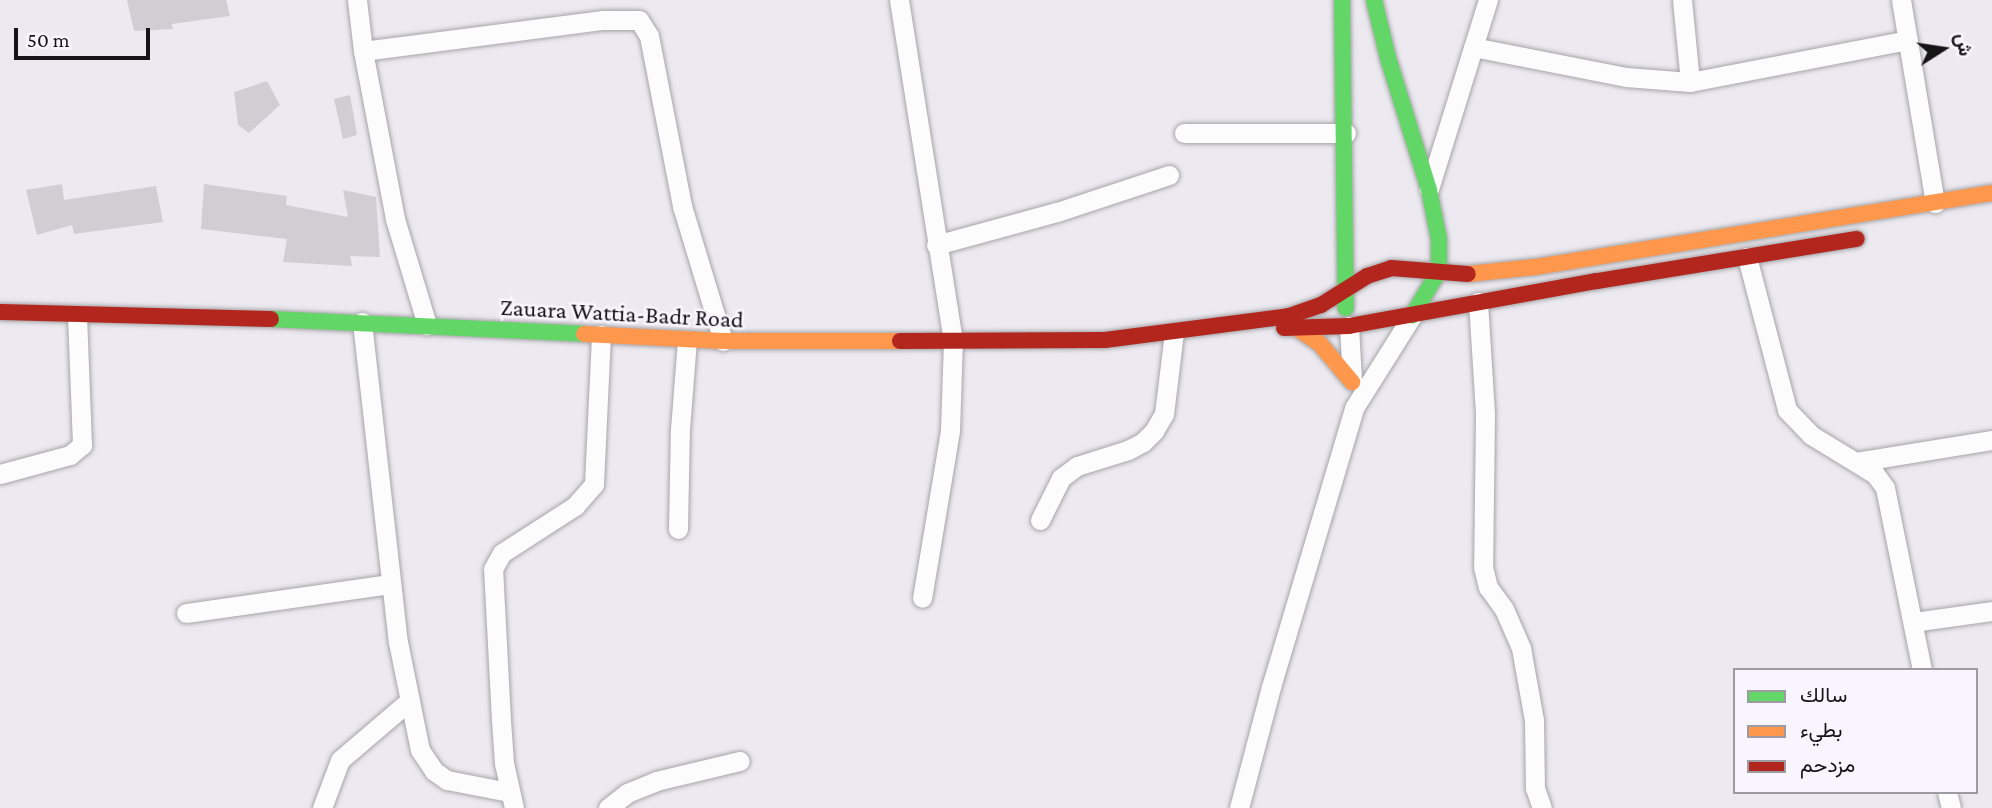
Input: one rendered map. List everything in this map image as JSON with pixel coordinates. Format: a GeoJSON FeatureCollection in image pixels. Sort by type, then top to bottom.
{"type":"FeatureCollection","features":[{"type":"Feature","properties":{"kind":"main road"},"geometry":{"type":"LineString","coordinates":[[1342,0],[1346,133],[1344,292],[1349,327]]}},
{"type":"Feature","properties":{"kind":"main road"},"geometry":{"type":"LineString","coordinates":[[1374,0],[1388,58],[1429,190],[1439,239],[1439,271],[1412,316]]}},
{"type":"Feature","properties":{"kind":"main road"},"geometry":{"type":"LineString","coordinates":[[1242,324],[1311,309],[1344,292],[1367,276],[1391,268],[1474,274],[1535,267],[1992,193]]}},
{"type":"Feature","properties":{"kind":"main road"},"geometry":{"type":"LineString","coordinates":[[1242,324],[1297,329],[1349,327],[1880,235]]}},
{"type":"Feature","properties":{"kind":"main road","name":"Zauara Wattia-Badr Road"},"geometry":{"type":"LineString","coordinates":[[0,313],[362,322],[723,341],[1105,340],[1242,324]]}},
{"type":"Feature","properties":{"kind":"main road"},"geometry":{"type":"LineString","coordinates":[[1297,329],[1320,344],[1352,382]]}},
{"type":"Feature","properties":{"kind":"street"},"geometry":{"type":"LineString","coordinates":[[357,0],[363,51],[395,219],[427,325]]}},
{"type":"Feature","properties":{"kind":"street"},"geometry":{"type":"LineString","coordinates":[[899,0],[953,340],[950,431],[922,598]]}},
{"type":"Feature","properties":{"kind":"street"},"geometry":{"type":"LineString","coordinates":[[1429,190],[1488,0]]}},
{"type":"Feature","properties":{"kind":"street"},"geometry":{"type":"LineString","coordinates":[[1682,0],[1690,82]]}},
{"type":"Feature","properties":{"kind":"street"},"geometry":{"type":"LineString","coordinates":[[1901,0],[1935,203]]}},
{"type":"Feature","properties":{"kind":"street"},"geometry":{"type":"LineString","coordinates":[[363,51],[603,20],[639,20],[649,36],[682,205],[723,341]]}},
{"type":"Feature","properties":{"kind":"street"},"geometry":{"type":"LineString","coordinates":[[1473,47],[1626,77],[1690,82],[1908,40]]}},
{"type":"Feature","properties":{"kind":"street"},"geometry":{"type":"LineString","coordinates":[[1184,133],[1346,133]]}},
{"type":"Feature","properties":{"kind":"street"},"geometry":{"type":"LineString","coordinates":[[936,245],[1057,212],[1169,175]]}},
{"type":"Feature","properties":{"kind":"street"},"geometry":{"type":"LineString","coordinates":[[1747,257],[1787,410],[1811,435],[1875,474],[1885,488],[1922,668]]}},
{"type":"Feature","properties":{"kind":"street"},"geometry":{"type":"LineString","coordinates":[[1478,303],[1485,414],[1483,567],[1488,587],[1504,610],[1521,648],[1534,720],[1535,788],[1542,808]]}},
{"type":"Feature","properties":{"kind":"street"},"geometry":{"type":"LineString","coordinates":[[0,474],[70,455],[82,445],[77,315]]}},
{"type":"Feature","properties":{"kind":"street"},"geometry":{"type":"LineString","coordinates":[[1239,808],[1271,687],[1354,408],[1412,316]]}},
{"type":"Feature","properties":{"kind":"street"},"geometry":{"type":"LineString","coordinates":[[362,322],[391,584],[408,702],[420,750],[434,771],[447,780],[511,800],[501,720],[493,569],[502,553],[575,506],[594,484],[601,335]]}},
{"type":"Feature","properties":{"kind":"street"},"geometry":{"type":"LineString","coordinates":[[1349,327],[1354,408]]}},
{"type":"Feature","properties":{"kind":"street"},"geometry":{"type":"LineString","coordinates":[[1040,520],[1061,478],[1077,466],[1128,450],[1143,442],[1154,431],[1164,414],[1174,333]]}},
{"type":"Feature","properties":{"kind":"street"},"geometry":{"type":"LineString","coordinates":[[678,529],[680,429],[687,340]]}},
{"type":"Feature","properties":{"kind":"street"},"geometry":{"type":"LineString","coordinates":[[1856,462],[1992,440]]}},
{"type":"Feature","properties":{"kind":"street"},"geometry":{"type":"LineString","coordinates":[[186,613],[391,584]]}},
{"type":"Feature","properties":{"kind":"street"},"geometry":{"type":"LineString","coordinates":[[1913,622],[1992,611]]}},
{"type":"Feature","properties":{"kind":"street"},"geometry":{"type":"LineString","coordinates":[[322,808],[340,760],[408,702]]}},
{"type":"Feature","properties":{"kind":"street"},"geometry":{"type":"LineString","coordinates":[[608,808],[627,793],[656,781],[740,761]]}},
{"type":"Feature","properties":{"kind":"building"},"geometry":{"type":"Polygon","coordinates":[[[127,0],[226,0],[230,16],[172,24],[173,29],[134,31],[127,0]]]}},
{"type":"Feature","properties":{"kind":"building"},"geometry":{"type":"Polygon","coordinates":[[[267,81],[280,105],[249,133],[238,125],[234,92],[267,81]]]}},
{"type":"Feature","properties":{"kind":"building"},"geometry":{"type":"Polygon","coordinates":[[[350,95],[357,135],[343,139],[334,99],[350,95]]]}},
{"type":"Feature","properties":{"kind":"building"},"geometry":{"type":"Polygon","coordinates":[[[62,184],[64,200],[156,186],[163,222],[74,234],[72,225],[37,235],[26,190],[62,184]]]}},
{"type":"Feature","properties":{"kind":"building"},"geometry":{"type":"Polygon","coordinates":[[[204,184],[287,196],[286,205],[348,217],[343,190],[376,197],[380,257],[350,256],[352,266],[283,262],[287,239],[201,229],[204,184]]]}},
{"type":"Feature","properties":{"kind":"traffic: fast"},"geometry":{"type":"LineString","coordinates":[[1342,0],[1346,308]]}},
{"type":"Feature","properties":{"kind":"traffic: fast"},"geometry":{"type":"LineString","coordinates":[[1374,0],[1388,58],[1429,190],[1439,239],[1439,271],[1412,316]]}},
{"type":"Feature","properties":{"kind":"traffic: fast"},"geometry":{"type":"LineString","coordinates":[[271,319],[584,334]]}},
{"type":"Feature","properties":{"kind":"traffic: slow"},"geometry":{"type":"LineString","coordinates":[[1468,274],[1535,267],[1992,193]]}},
{"type":"Feature","properties":{"kind":"traffic: slow"},"geometry":{"type":"LineString","coordinates":[[1298,329],[1320,344],[1352,382]]}},
{"type":"Feature","properties":{"kind":"traffic: slow"},"geometry":{"type":"LineString","coordinates":[[584,334],[723,341],[900,341]]}},
{"type":"Feature","properties":{"kind":"traffic: jam"},"geometry":{"type":"LineString","coordinates":[[1284,328],[1349,326],[1597,281],[1857,239]]}},
{"type":"Feature","properties":{"kind":"traffic: jam"},"geometry":{"type":"LineString","coordinates":[[900,341],[1105,340],[1289,316],[1321,305],[1367,276],[1391,268],[1468,274]]}},
{"type":"Feature","properties":{"kind":"traffic: jam"},"geometry":{"type":"LineString","coordinates":[[0,312],[271,319]]}}]}
